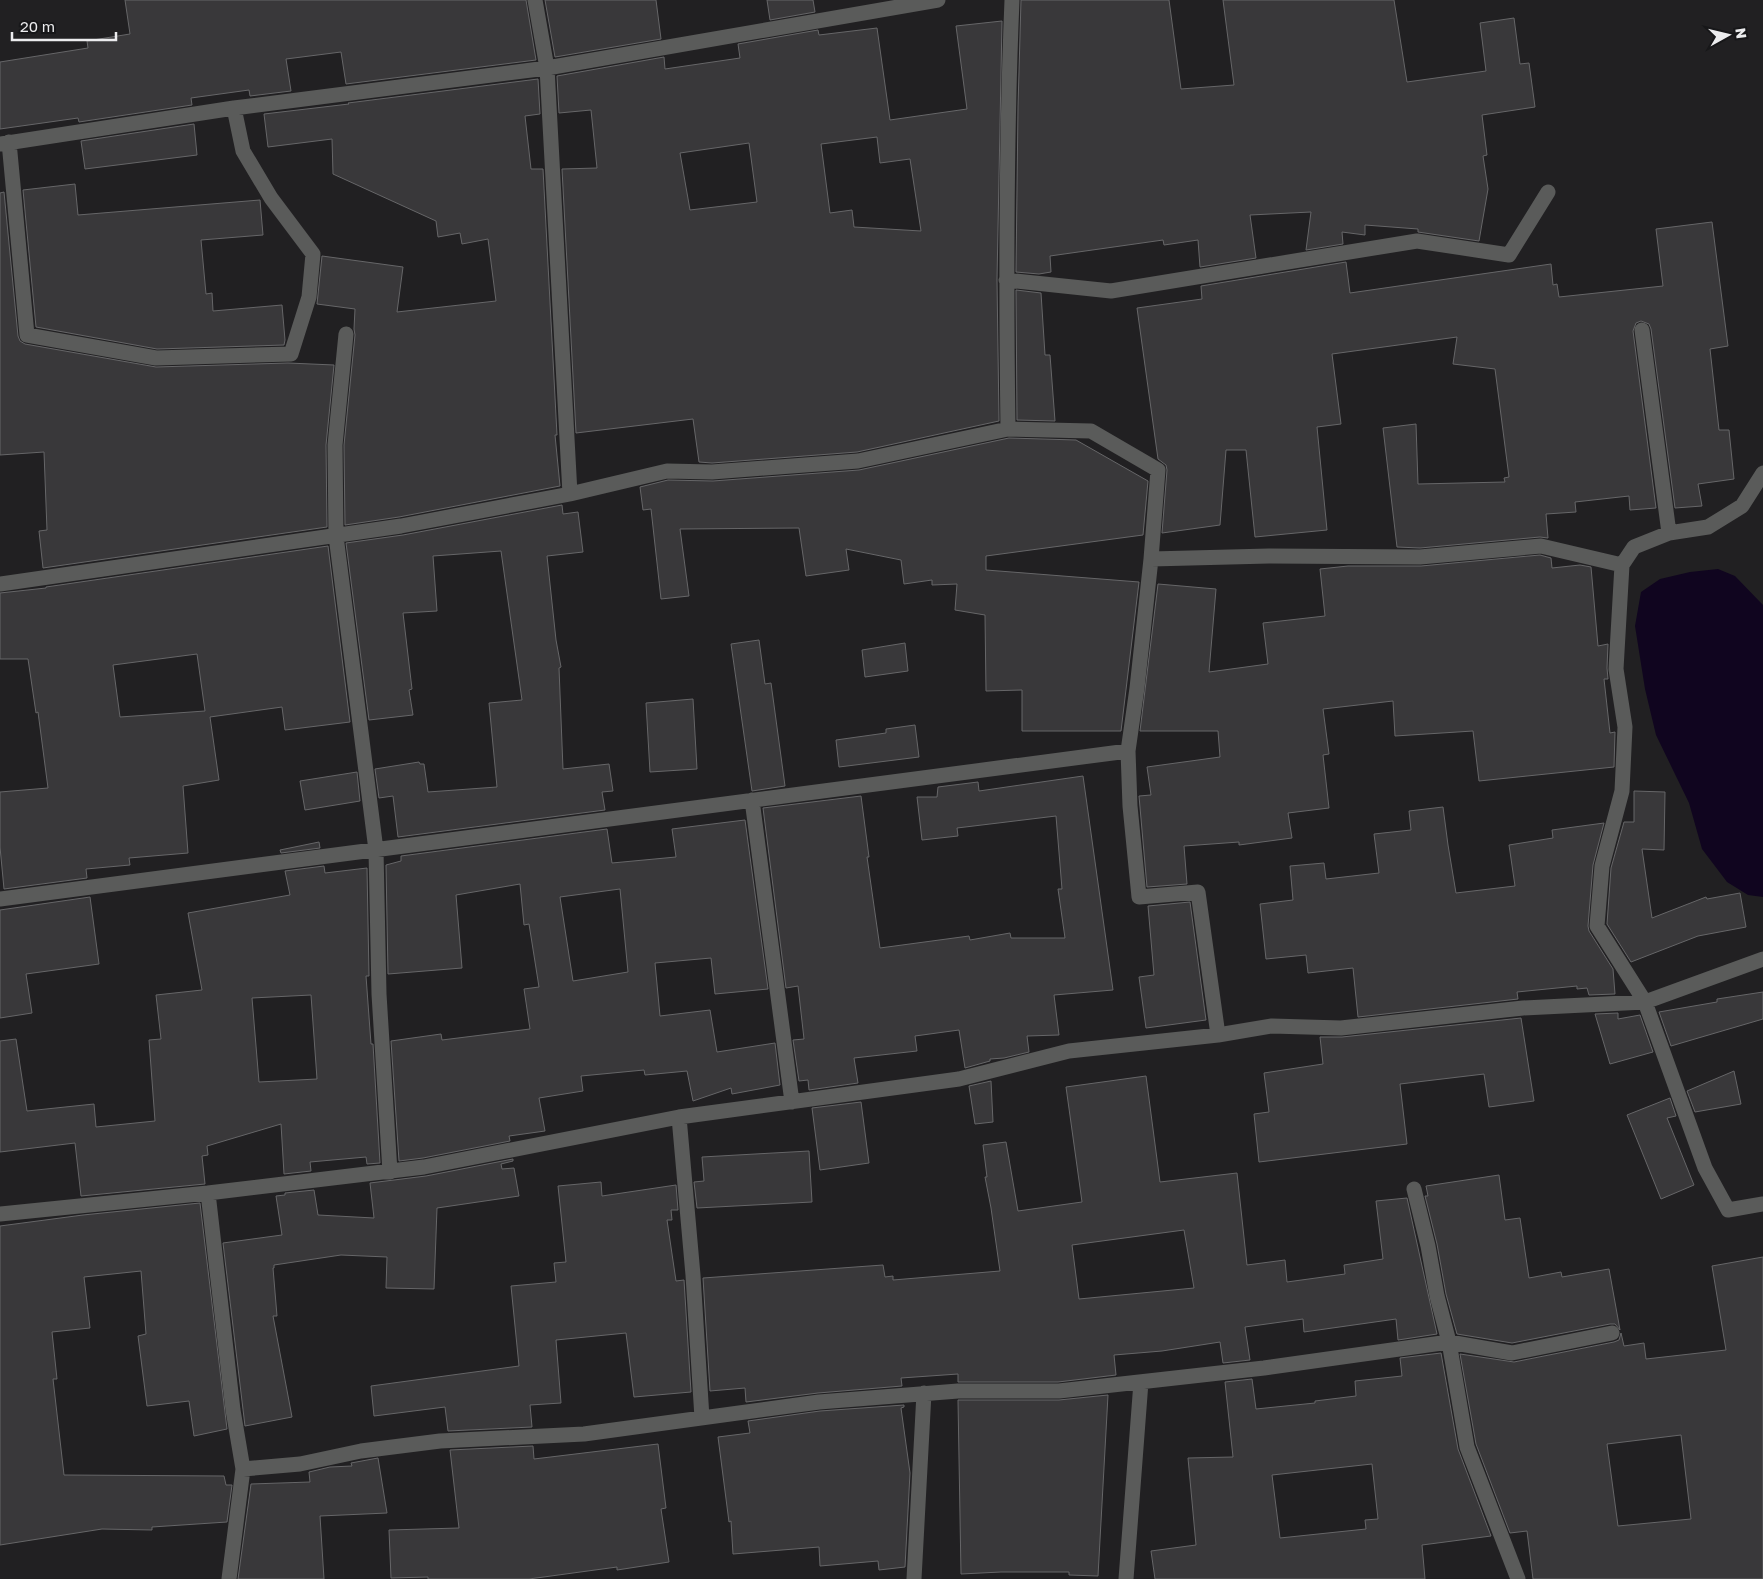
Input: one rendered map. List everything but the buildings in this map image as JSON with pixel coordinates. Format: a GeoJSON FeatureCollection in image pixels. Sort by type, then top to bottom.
{"type":"FeatureCollection","features":[{"type":"Feature","properties":{"kind":"street"},"geometry":{"type":"LineString","coordinates":[[536,0],[547,68],[570,494]]}},
{"type":"Feature","properties":{"kind":"street"},"geometry":{"type":"LineString","coordinates":[[234,108],[243,151],[271,198],[313,254],[309,297],[291,354],[156,358],[27,334],[5,143],[234,108],[547,68],[905,3],[938,0]]}},
{"type":"Feature","properties":{"kind":"street"},"geometry":{"type":"LineString","coordinates":[[1008,429],[1006,280],[1007,102],[1012,0]]}},
{"type":"Feature","properties":{"kind":"street"},"geometry":{"type":"LineString","coordinates":[[1006,280],[1111,291],[1417,241],[1510,255],[1548,192]]}},
{"type":"Feature","properties":{"kind":"street"},"geometry":{"type":"LineString","coordinates":[[1642,330],[1669,534]]}},
{"type":"Feature","properties":{"kind":"street"},"geometry":{"type":"LineString","coordinates":[[346,334],[335,445],[336,536],[376,850],[379,994],[390,1172]]}},
{"type":"Feature","properties":{"kind":"street"},"geometry":{"type":"LineString","coordinates":[[0,584],[402,526],[570,494],[667,471],[712,472],[858,461],[1008,429],[1091,431],[1158,470],[1151,559],[1128,752],[1130,806],[1139,897],[1198,892],[1218,1035]]}},
{"type":"Feature","properties":{"kind":"street"},"geometry":{"type":"LineString","coordinates":[[1763,473],[1742,506],[1708,527],[1669,534],[1634,547],[1622,565],[1616,670],[1625,727],[1622,792],[1602,866],[1597,926],[1645,1002],[1705,1168],[1728,1210],[1763,1204]]}},
{"type":"Feature","properties":{"kind":"street"},"geometry":{"type":"LineString","coordinates":[[1151,559],[1269,556],[1420,557],[1541,546],[1622,565]]}},
{"type":"Feature","properties":{"kind":"street"},"geometry":{"type":"LineString","coordinates":[[0,899],[1128,752]]}},
{"type":"Feature","properties":{"kind":"street"},"geometry":{"type":"LineString","coordinates":[[752,800],[792,1102]]}},
{"type":"Feature","properties":{"kind":"street"},"geometry":{"type":"LineString","coordinates":[[0,1214],[208,1193],[424,1167],[679,1117],[959,1079],[1069,1051],[1218,1035],[1272,1026],[1341,1028],[1523,1008],[1645,1002],[1763,959]]}},
{"type":"Feature","properties":{"kind":"street"},"geometry":{"type":"LineString","coordinates":[[679,1117],[693,1275],[702,1418]]}},
{"type":"Feature","properties":{"kind":"street"},"geometry":{"type":"LineString","coordinates":[[1414,1190],[1449,1342],[1467,1447],[1518,1579]]}},
{"type":"Feature","properties":{"kind":"street"},"geometry":{"type":"LineString","coordinates":[[208,1193],[233,1410],[243,1469],[229,1579]]}},
{"type":"Feature","properties":{"kind":"street"},"geometry":{"type":"LineString","coordinates":[[243,1469],[300,1464],[361,1451],[440,1441],[584,1434],[819,1402],[958,1391],[1059,1391],[1264,1368],[1449,1342],[1512,1353],[1612,1334]]}},
{"type":"Feature","properties":{"kind":"street"},"geometry":{"type":"LineString","coordinates":[[1126,1579],[1141,1382]]}},
{"type":"Feature","properties":{"kind":"street"},"geometry":{"type":"LineString","coordinates":[[914,1579],[924,1393]]}},
{"type":"Feature","properties":{"kind":"shaded area"},"geometry":{"type":"Polygon","coordinates":[[[1718,569],[1735,576],[1763,605],[1763,897],[1748,895],[1727,882],[1702,849],[1689,803],[1656,735],[1645,689],[1635,626],[1641,592],[1660,579],[1690,572],[1718,569]]]}}]}
